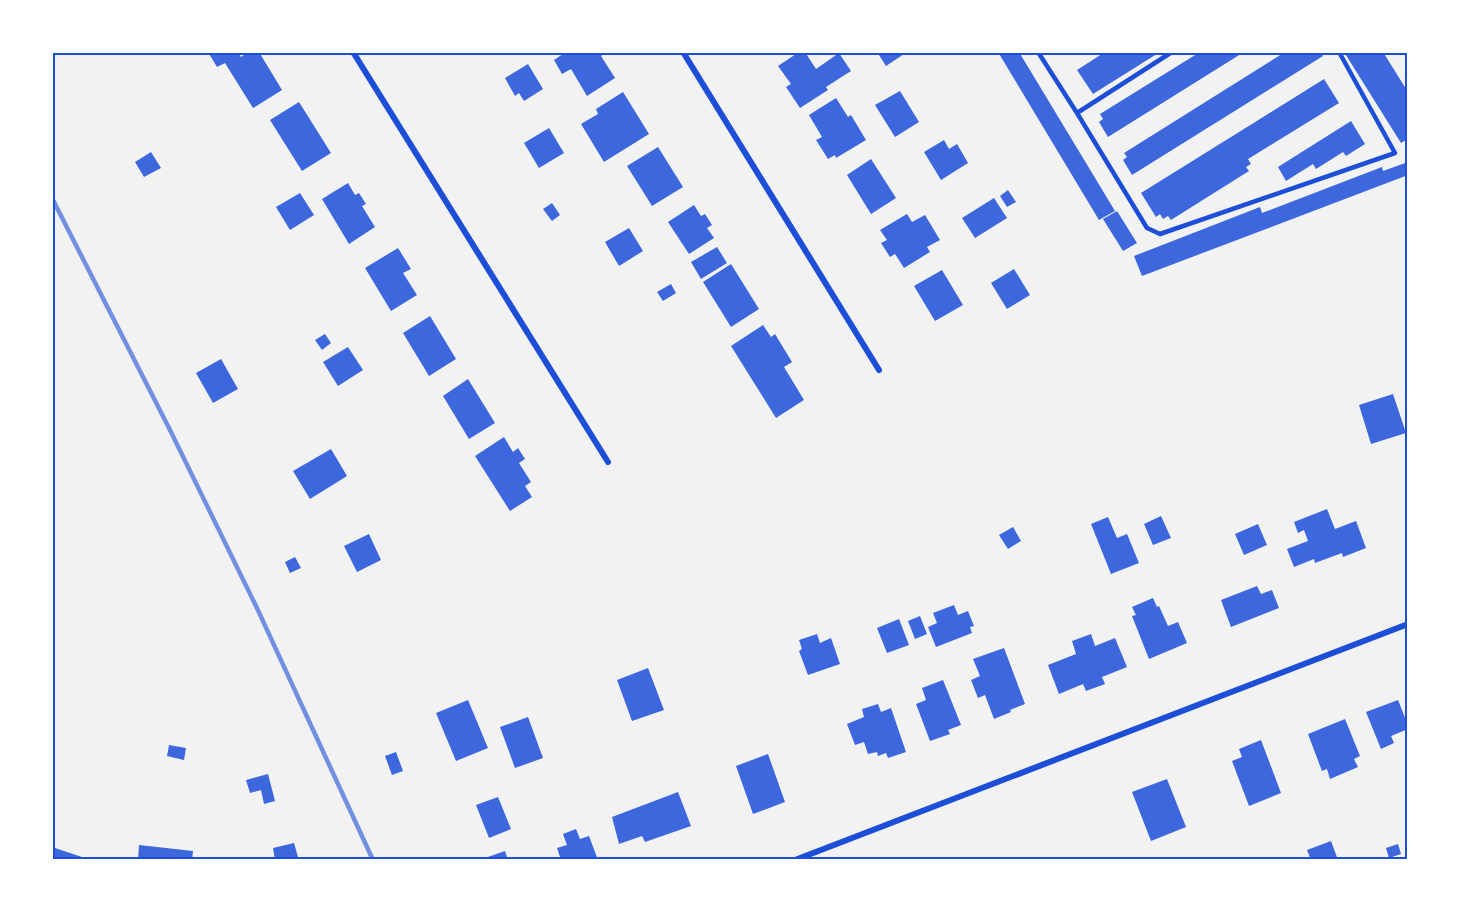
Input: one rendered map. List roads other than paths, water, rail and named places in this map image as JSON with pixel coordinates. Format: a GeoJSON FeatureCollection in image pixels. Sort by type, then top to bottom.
{"type":"FeatureCollection","features":[{"type":"Feature","properties":{"kind":"street"},"geometry":{"type":"LineString","coordinates":[[353,52],[608,462]]}},
{"type":"Feature","properties":{"kind":"street"},"geometry":{"type":"LineString","coordinates":[[684,52],[879,370]]}},
{"type":"Feature","properties":{"kind":"street"},"geometry":{"type":"LineString","coordinates":[[795,860],[1407,624]]}},
{"type":"Feature","properties":{"kind":"lane"},"geometry":{"type":"LineString","coordinates":[[1038,52],[1147,228],[1160,234],[1395,153],[1339,52]]}},
{"type":"Feature","properties":{"kind":"lane"},"geometry":{"type":"LineString","coordinates":[[1077,112],[1172,52]]}},
{"type":"Feature","properties":{"kind":"railway"},"geometry":{"type":"LineString","coordinates":[[52,198],[256,606],[373,860]]}}]}
